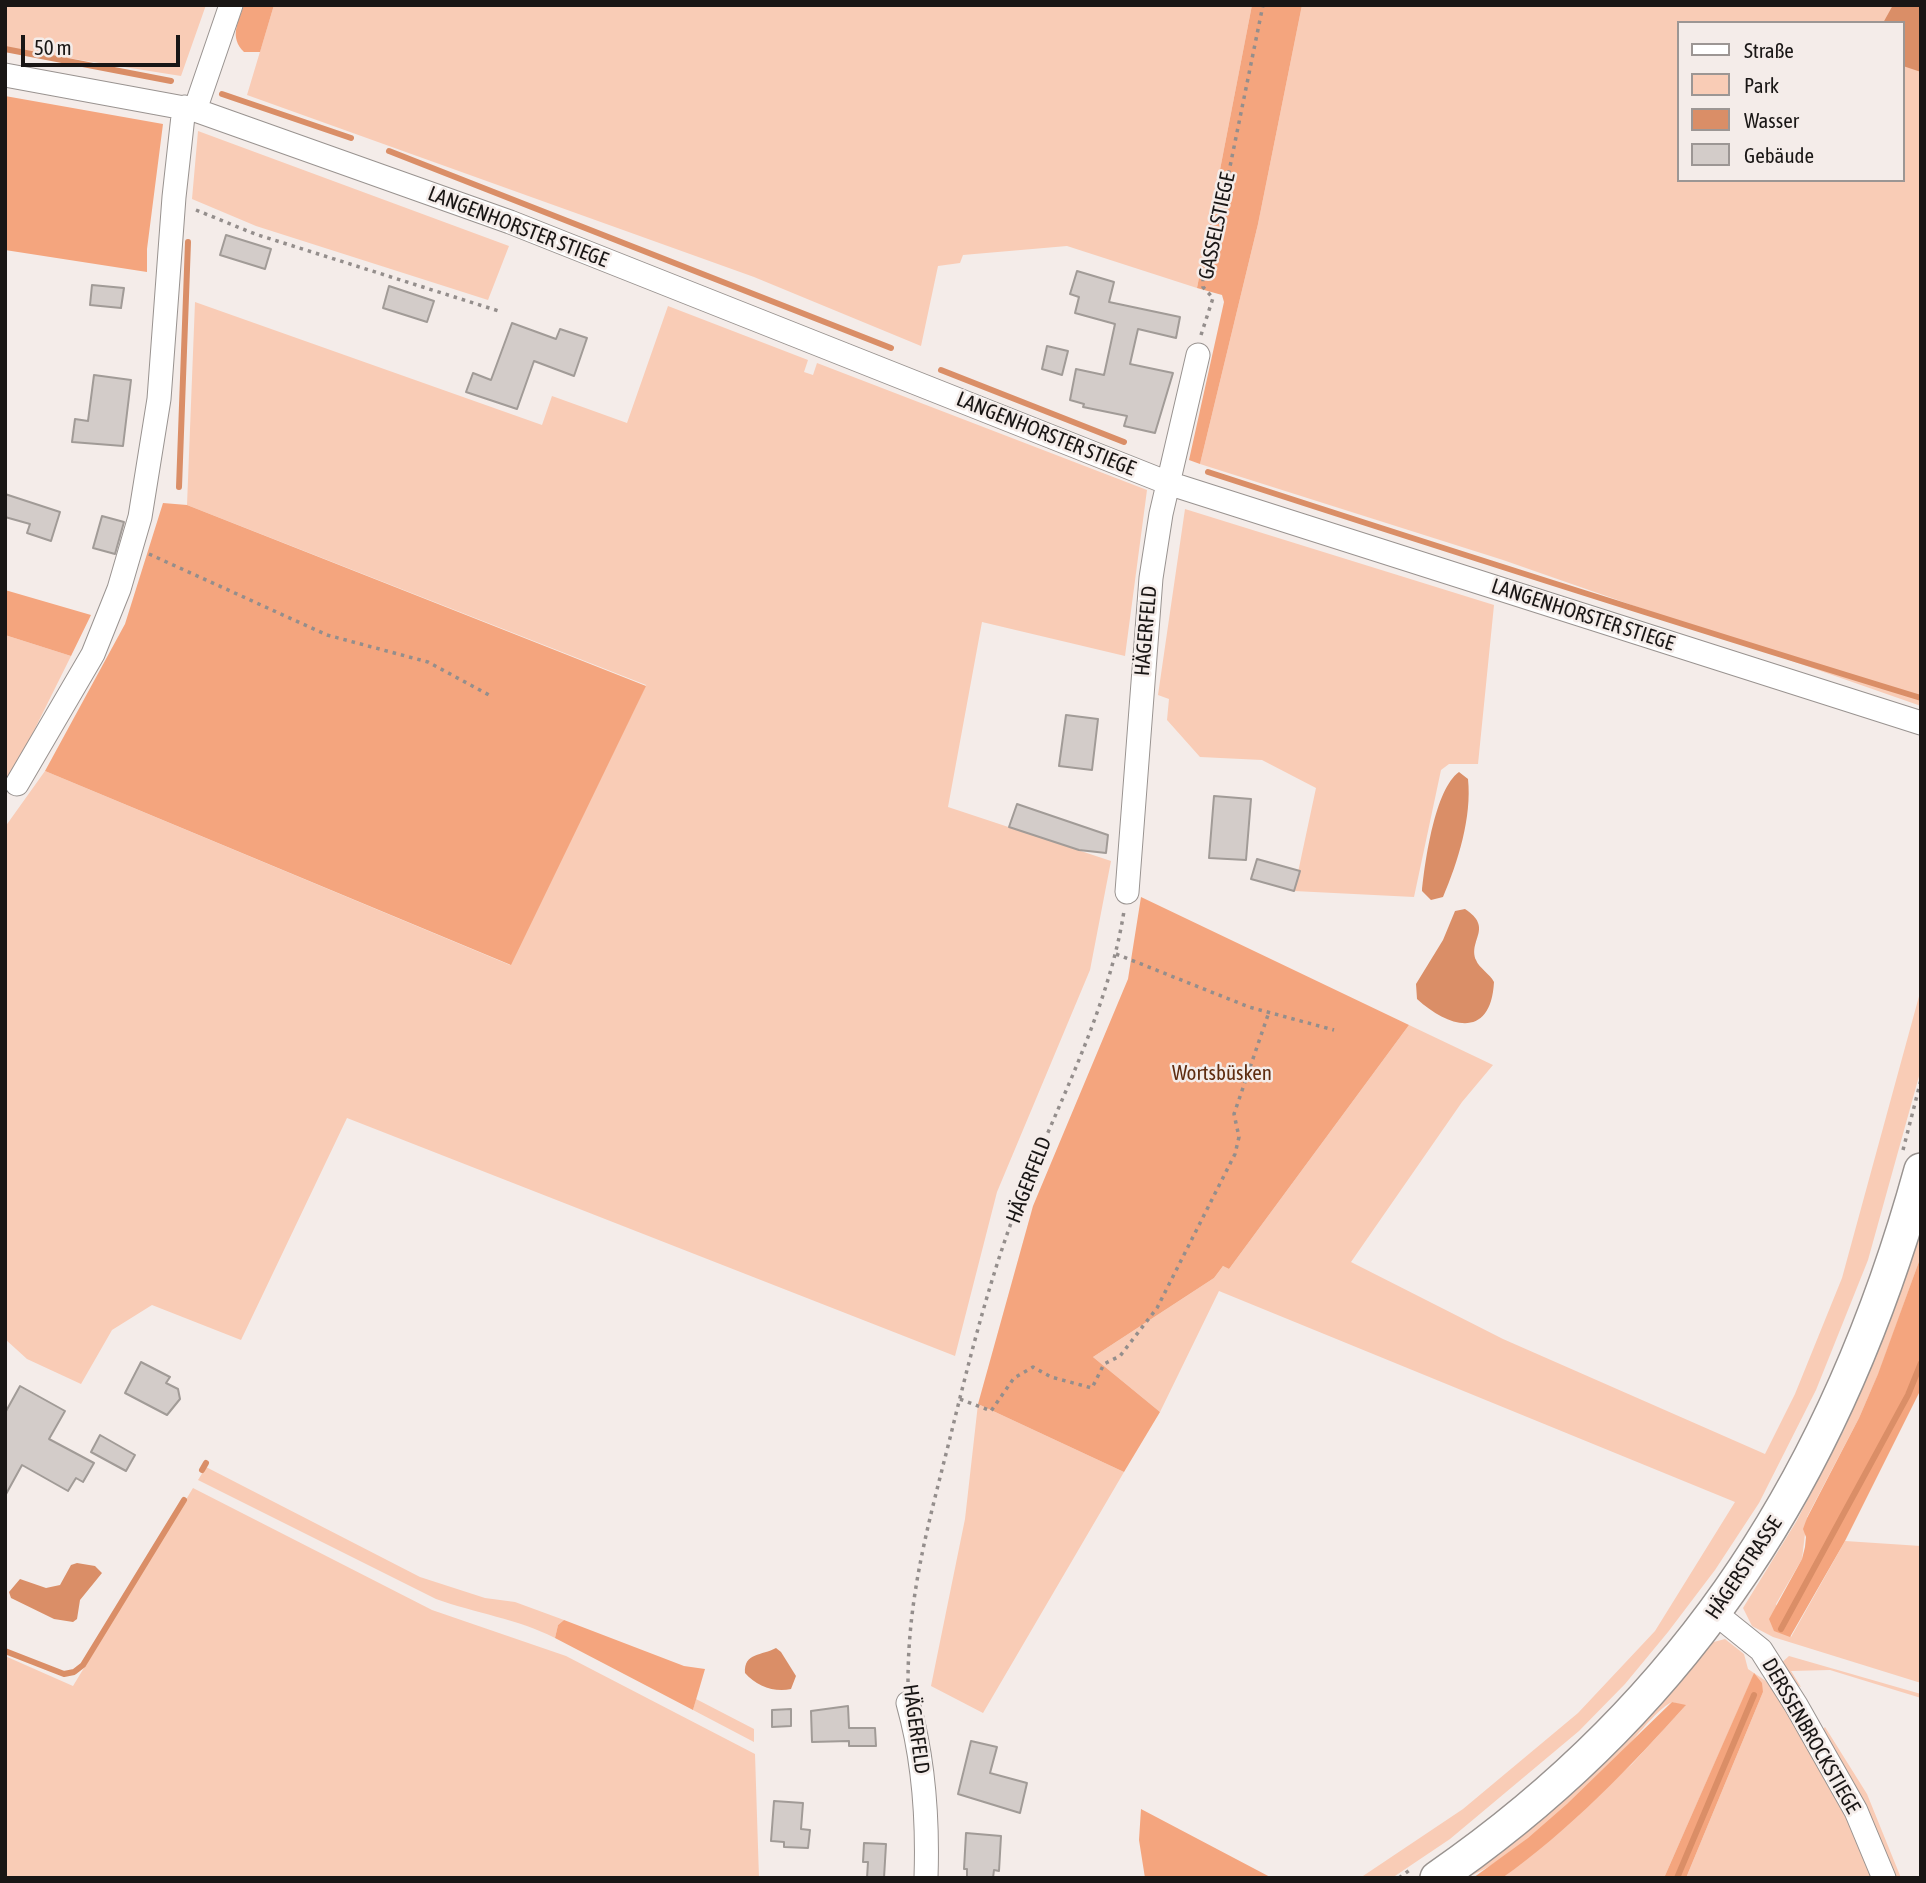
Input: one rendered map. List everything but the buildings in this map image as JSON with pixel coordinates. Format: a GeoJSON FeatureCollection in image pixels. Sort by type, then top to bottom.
{"type":"FeatureCollection","features":[{"type":"Feature","properties":{"kind":"main road","name":"HÄGERSTRASSE"},"geometry":{"type":"LineString","coordinates":[[1428,1871],[1515,1821],[1602,1743],[1675,1663],[1715,1613],[1772,1530],[1843,1394],[1880,1301],[1911,1164]]}},
{"type":"Feature","properties":{"kind":"street"},"geometry":{"type":"LineString","coordinates":[[17,784],[93,654],[115,599],[132,545],[153,446],[174,197],[189,108],[232,5]]}},
{"type":"Feature","properties":{"kind":"street","name":"LANGENHORSTER STIEGE"},"geometry":{"type":"LineString","coordinates":[[5,75],[189,108],[510,222],[1168,483],[1921,723]]}},
{"type":"Feature","properties":{"kind":"street"},"geometry":{"type":"LineString","coordinates":[[1168,483],[1198,355]]}},
{"type":"Feature","properties":{"kind":"street","name":"HÄGERFELD"},"geometry":{"type":"LineString","coordinates":[[1127,892],[1151,578],[1168,483]]}},
{"type":"Feature","properties":{"kind":"street","name":"DERSSENBROCKSTIEGE"},"geometry":{"type":"LineString","coordinates":[[1715,1613],[1761,1650],[1796,1704],[1856,1811],[1884,1878]]}},
{"type":"Feature","properties":{"kind":"street","name":"HÄGERFELD"},"geometry":{"type":"LineString","coordinates":[[908,1703],[916,1732],[925,1795],[926,1878]]}},
{"type":"Feature","properties":{"kind":"path","name":"GASSELSTIEGE"},"geometry":{"type":"LineString","coordinates":[[1198,355],[1203,326],[1213,298],[1203,287],[1203,276],[1215,240],[1263,5]]}},
{"type":"Feature","properties":{"kind":"path"},"geometry":{"type":"LineString","coordinates":[[174,197],[215,220],[502,312]]}},
{"type":"Feature","properties":{"kind":"path"},"geometry":{"type":"LineString","coordinates":[[132,545],[327,635],[428,662],[489,695]]}},
{"type":"Feature","properties":{"kind":"path","name":"HÄGERFELD"},"geometry":{"type":"LineString","coordinates":[[908,1703],[908,1630],[917,1570],[971,1354],[1020,1199],[1116,954],[1127,892]]}},
{"type":"Feature","properties":{"kind":"path"},"geometry":{"type":"LineString","coordinates":[[1116,954],[1269,1012],[1334,1030]]}},
{"type":"Feature","properties":{"kind":"path"},"geometry":{"type":"LineString","coordinates":[[960,1399],[991,1411],[1014,1378],[1032,1367],[1092,1388],[1104,1364],[1120,1356],[1157,1308],[1235,1154],[1239,1137],[1234,1114],[1239,1091],[1269,1012]]}},
{"type":"Feature","properties":{"kind":"path"},"geometry":{"type":"LineString","coordinates":[[1911,1164],[1921,1080]]}},
{"type":"Feature","properties":{"kind":"path"},"geometry":{"type":"LineString","coordinates":[[1399,1878],[1428,1871]]}},
{"type":"Feature","properties":{"kind":"green space"},"geometry":{"type":"Polygon","coordinates":[[[5,5],[206,5],[181,76],[5,48],[5,5]]]}},
{"type":"Feature","properties":{"kind":"green space"},"geometry":{"type":"Polygon","coordinates":[[[244,5],[274,5],[260,52],[244,52],[237,41],[237,24],[244,5]]]}},
{"type":"Feature","properties":{"kind":"green space"},"geometry":{"type":"Polygon","coordinates":[[[274,5],[1252,5],[1197,288],[1067,246],[963,255],[960,263],[938,266],[921,346],[754,277],[247,95],[274,5]]]}},
{"type":"Feature","properties":{"kind":"green space"},"geometry":{"type":"Polygon","coordinates":[[[1252,5],[1302,5],[1258,224],[1200,464],[1189,460],[1224,302],[1222,295],[1197,288],[1252,5]]]}},
{"type":"Feature","properties":{"kind":"green space"},"geometry":{"type":"Polygon","coordinates":[[[1302,5],[1921,5],[1921,706],[1503,560],[1200,464],[1258,224],[1302,5]]]}},
{"type":"Feature","properties":{"kind":"green space"},"geometry":{"type":"Polygon","coordinates":[[[5,96],[163,124],[147,249],[147,272],[5,250],[5,96]]]}},
{"type":"Feature","properties":{"kind":"green space"},"geometry":{"type":"Polygon","coordinates":[[[198,131],[509,246],[488,300],[256,226],[192,199],[198,131]]]}},
{"type":"Feature","properties":{"kind":"green space"},"geometry":{"type":"Polygon","coordinates":[[[195,302],[542,425],[552,396],[627,423],[668,306],[808,360],[804,372],[813,375],[817,363],[1147,490],[1125,656],[982,622],[948,807],[1111,861],[1090,970],[997,1192],[955,1356],[347,1118],[241,1340],[152,1305],[112,1330],[81,1384],[27,1359],[5,1339],[5,827],[45,771],[510,965],[646,685],[187,505],[195,302]]]}},
{"type":"Feature","properties":{"kind":"green space"},"geometry":{"type":"Polygon","coordinates":[[[163,503],[187,505],[646,686],[511,965],[45,771],[125,624],[163,503]]]}},
{"type":"Feature","properties":{"kind":"green space"},"geometry":{"type":"Polygon","coordinates":[[[1185,509],[1494,605],[1478,764],[1449,764],[1441,770],[1414,897],[1294,891],[1316,788],[1262,760],[1200,757],[1167,720],[1169,699],[1158,695],[1185,509]]]}},
{"type":"Feature","properties":{"kind":"green space"},"geometry":{"type":"Polygon","coordinates":[[[5,590],[91,615],[71,656],[5,635],[5,590]]]}},
{"type":"Feature","properties":{"kind":"green space"},"geometry":{"type":"Polygon","coordinates":[[[5,635],[71,656],[5,789],[5,635]]]}},
{"type":"Feature","properties":{"kind":"green space","name":"Wortsbüsken"},"geometry":{"type":"Polygon","coordinates":[[[1141,897],[1409,1025],[1229,1269],[1223,1266],[1214,1278],[1093,1357],[1160,1412],[1124,1472],[978,1404],[1033,1206],[1128,979],[1141,897]]]}},
{"type":"Feature","properties":{"kind":"green space"},"geometry":{"type":"Polygon","coordinates":[[[1921,989],[1921,1069],[1868,1260],[1816,1390],[1759,1503],[1715,1570],[1668,1632],[1625,1684],[1579,1731],[1450,1839],[1392,1878],[1360,1878],[1463,1809],[1578,1713],[1655,1631],[1735,1502],[1219,1291],[1160,1412],[1093,1357],[1214,1278],[1223,1266],[1229,1269],[1409,1025],[1493,1065],[1462,1102],[1351,1262],[1503,1339],[1765,1454],[1795,1394],[1842,1278],[1921,989]]]}},
{"type":"Feature","properties":{"kind":"green space"},"geometry":{"type":"Polygon","coordinates":[[[1921,1227],[1921,1256],[1880,1370],[1859,1418],[1807,1517],[1802,1559],[1776,1604],[1791,1637],[1845,1541],[1921,1546],[1921,1683],[1773,1637],[1752,1626],[1743,1608],[1796,1522],[1844,1430],[1885,1334],[1921,1227]]]}},
{"type":"Feature","properties":{"kind":"green space"},"geometry":{"type":"Polygon","coordinates":[[[1921,1256],[1919,1393],[1845,1541],[1790,1637],[1774,1631],[1769,1619],[1802,1559],[1806,1537],[1803,1529],[1807,1518],[1859,1418],[1921,1256]]]}},
{"type":"Feature","properties":{"kind":"green space"},"geometry":{"type":"Polygon","coordinates":[[[978,1404],[1124,1472],[983,1713],[931,1686],[965,1519],[978,1404]]]}},
{"type":"Feature","properties":{"kind":"green space"},"geometry":{"type":"Polygon","coordinates":[[[206,1467],[420,1577],[485,1598],[515,1602],[564,1620],[558,1625],[555,1638],[526,1626],[436,1599],[198,1480],[206,1467]]]}},
{"type":"Feature","properties":{"kind":"green space"},"geometry":{"type":"Polygon","coordinates":[[[193,1488],[432,1610],[566,1656],[755,1754],[759,1878],[5,1878],[5,1656],[73,1686],[193,1488]]]}},
{"type":"Feature","properties":{"kind":"green space"},"geometry":{"type":"Polygon","coordinates":[[[564,1620],[684,1666],[705,1669],[693,1710],[555,1638],[558,1625],[564,1620]]]}},
{"type":"Feature","properties":{"kind":"green space"},"geometry":{"type":"Polygon","coordinates":[[[1725,1639],[1744,1654],[1748,1669],[1769,1683],[1841,1796],[1878,1878],[1686,1878],[1763,1692],[1754,1674],[1664,1878],[1502,1878],[1632,1764],[1685,1706],[1672,1702],[1651,1719],[1603,1772],[1541,1829],[1494,1863],[1475,1874],[1460,1878],[1637,1728],[1710,1643],[1725,1639]]]}},
{"type":"Feature","properties":{"kind":"green space"},"geometry":{"type":"Polygon","coordinates":[[[1789,1656],[1921,1694],[1921,1698],[1830,1670],[1791,1671],[1801,1687],[1792,1683],[1780,1664],[1789,1656]]]}},
{"type":"Feature","properties":{"kind":"green space"},"geometry":{"type":"Polygon","coordinates":[[[1754,1673],[1762,1683],[1763,1692],[1686,1878],[1664,1878],[1754,1673]]]}},
{"type":"Feature","properties":{"kind":"green space"},"geometry":{"type":"Polygon","coordinates":[[[696,1699],[754,1729],[754,1742],[693,1710],[696,1699]]]}},
{"type":"Feature","properties":{"kind":"green space"},"geometry":{"type":"Polygon","coordinates":[[[1672,1702],[1686,1705],[1575,1819],[1502,1878],[1473,1878],[1528,1838],[1567,1804],[1672,1702]]]}},
{"type":"Feature","properties":{"kind":"green space"},"geometry":{"type":"Polygon","coordinates":[[[1825,1727],[1867,1794],[1901,1878],[1891,1878],[1822,1730],[1825,1727]]]}},
{"type":"Feature","properties":{"kind":"green space"},"geometry":{"type":"Polygon","coordinates":[[[1141,1809],[1272,1878],[1145,1878],[1139,1840],[1141,1809]]]}},
{"type":"Feature","properties":{"kind":"water"},"geometry":{"type":"Polygon","coordinates":[[[1893,5],[1921,5],[1921,72],[1905,67],[1905,21],[1884,21],[1893,5]]]}},
{"type":"Feature","properties":{"kind":"water"},"geometry":{"type":"Polygon","coordinates":[[[1459,772],[1468,779],[1469,794],[1463,839],[1443,897],[1431,900],[1422,891],[1433,827],[1444,794],[1459,772]]]}},
{"type":"Feature","properties":{"kind":"water"},"geometry":{"type":"Polygon","coordinates":[[[1465,909],[1478,922],[1474,953],[1476,960],[1494,982],[1491,1000],[1485,1013],[1477,1020],[1467,1023],[1455,1022],[1430,1009],[1417,999],[1416,984],[1443,940],[1455,911],[1465,909]]]}},
{"type":"Feature","properties":{"kind":"water"},"geometry":{"type":"Polygon","coordinates":[[[77,1563],[95,1566],[102,1573],[80,1600],[77,1619],[73,1622],[54,1619],[11,1598],[9,1592],[20,1579],[46,1588],[60,1585],[71,1565],[77,1563]]]}},
{"type":"Feature","properties":{"kind":"water"},"geometry":{"type":"Polygon","coordinates":[[[776,1648],[796,1676],[791,1689],[766,1687],[745,1673],[747,1661],[776,1648]]]}},
{"type":"Feature","properties":{"kind":"waterway"},"geometry":{"type":"LineString","coordinates":[[5,49],[171,81]]}},
{"type":"Feature","properties":{"kind":"waterway"},"geometry":{"type":"LineString","coordinates":[[222,94],[351,138]]}},
{"type":"Feature","properties":{"kind":"waterway"},"geometry":{"type":"LineString","coordinates":[[389,151],[891,348]]}},
{"type":"Feature","properties":{"kind":"waterway"},"geometry":{"type":"LineString","coordinates":[[179,487],[188,242]]}},
{"type":"Feature","properties":{"kind":"waterway"},"geometry":{"type":"LineString","coordinates":[[941,370],[1124,442]]}},
{"type":"Feature","properties":{"kind":"waterway"},"geometry":{"type":"LineString","coordinates":[[1208,472],[1921,698]]}},
{"type":"Feature","properties":{"kind":"waterway"},"geometry":{"type":"LineString","coordinates":[[1781,1629],[1908,1395],[1921,1363]]}},
{"type":"Feature","properties":{"kind":"waterway"},"geometry":{"type":"LineString","coordinates":[[202,1470],[206,1463]]}},
{"type":"Feature","properties":{"kind":"waterway"},"geometry":{"type":"LineString","coordinates":[[5,1651],[64,1674],[74,1672],[83,1665],[184,1500]]}},
{"type":"Feature","properties":{"kind":"waterway"},"geometry":{"type":"LineString","coordinates":[[1677,1878],[1754,1695]]}}]}
